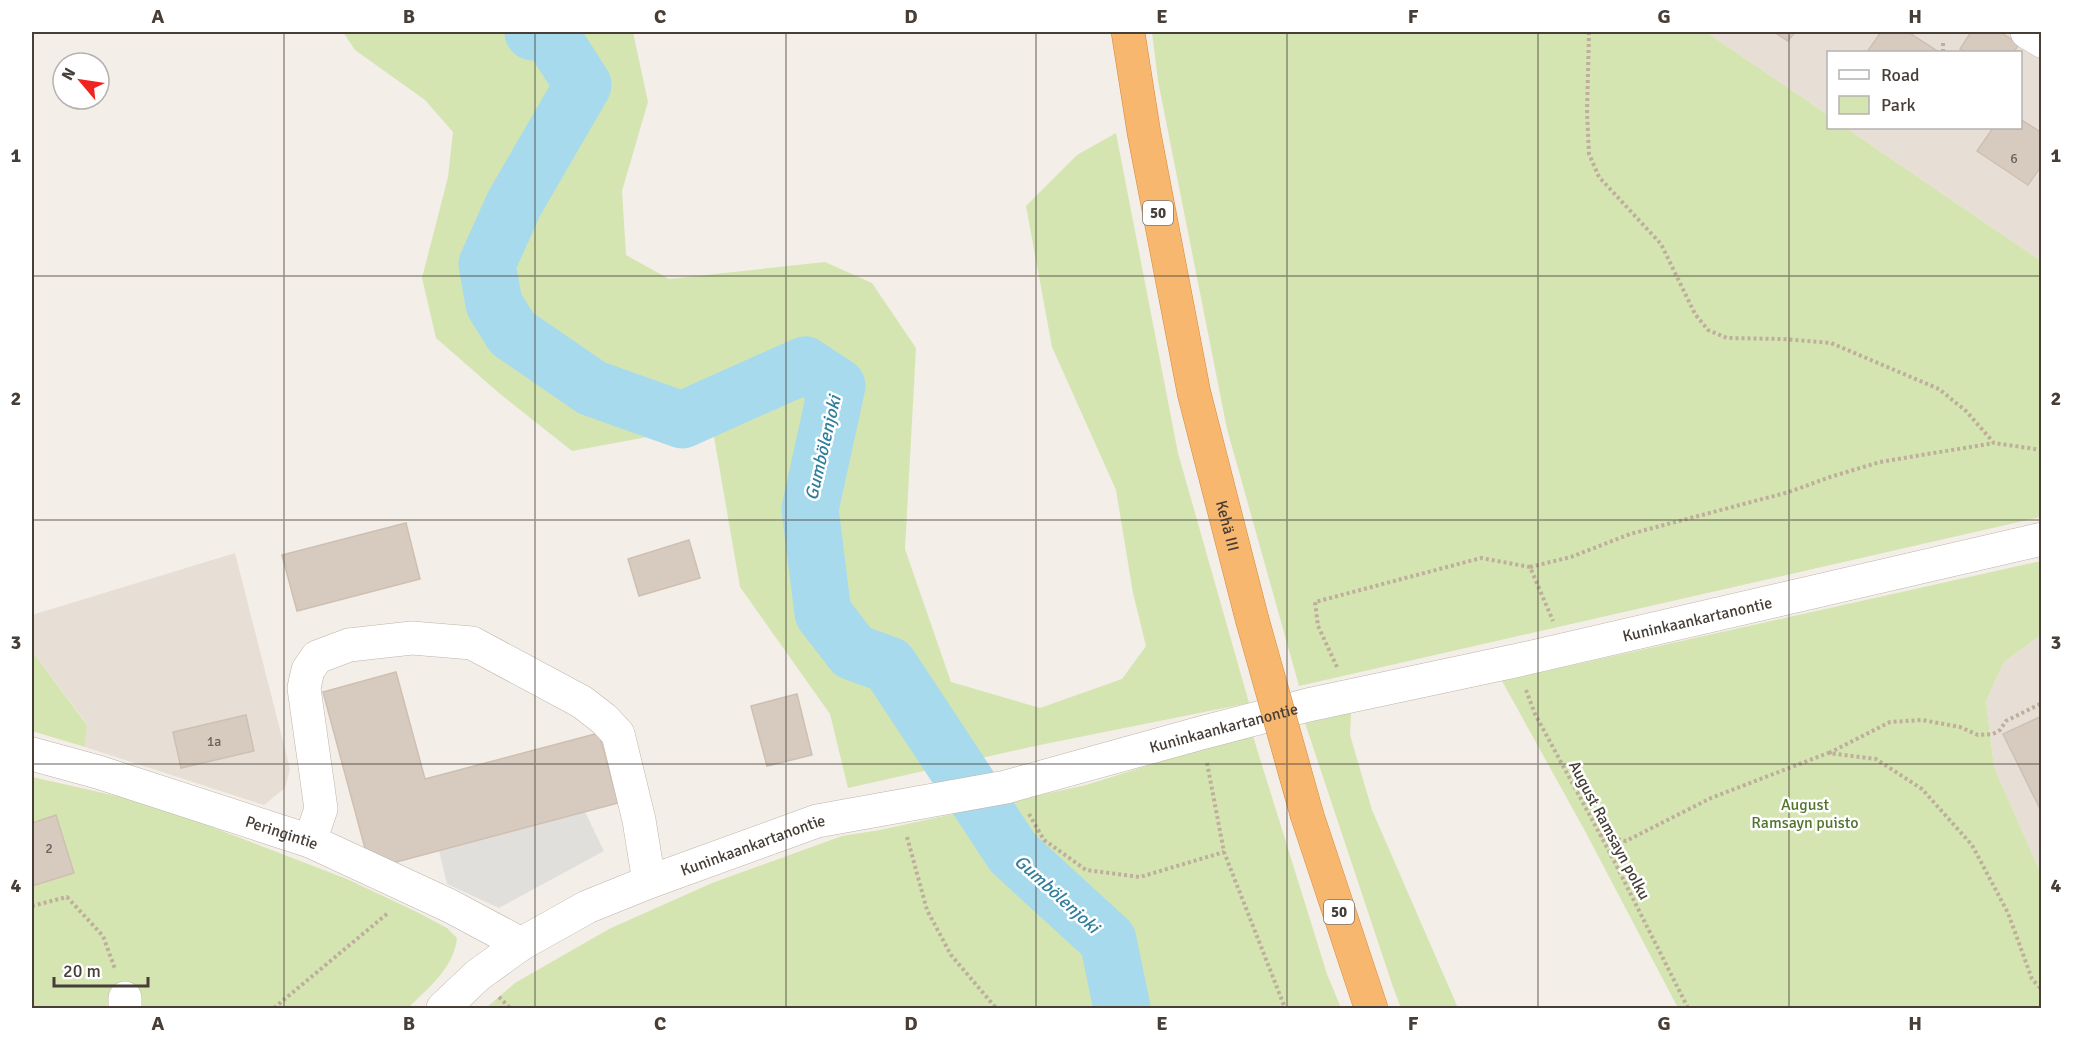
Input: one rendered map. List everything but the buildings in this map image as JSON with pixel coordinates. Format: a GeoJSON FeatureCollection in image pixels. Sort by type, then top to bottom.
{"type":"FeatureCollection","features":[{"type":"Feature","properties":{"kind":"highway","name":"Kehä III"},"geometry":{"type":"LineString","coordinates":[[1128,32],[1144,133],[1189,372],[1252,619],[1306,814],[1371,1008]]}},
{"type":"Feature","properties":{"kind":"street"},"geometry":{"type":"LineString","coordinates":[[2027,32],[2042,41]]}},
{"type":"Feature","properties":{"kind":"street","name":"Kuninkaankartanontie"},"geometry":{"type":"LineString","coordinates":[[443,1008],[478,975],[521,944],[587,907],[817,821],[1009,786],[1201,733],[1351,696],[1519,660],[2042,538]]}},
{"type":"Feature","properties":{"kind":"street"},"geometry":{"type":"LineString","coordinates":[[310,841],[321,809],[304,688],[308,670],[317,657],[350,645],[412,638],[471,643],[582,702],[604,718],[618,734],[639,820],[649,882]]}},
{"type":"Feature","properties":{"kind":"street","name":"Peringintie"},"geometry":{"type":"LineString","coordinates":[[32,754],[98,772],[310,841],[411,887],[521,944]]}},
{"type":"Feature","properties":{"kind":"path"},"geometry":{"type":"LineString","coordinates":[[1589,32],[1587,112],[1589,154],[1599,177],[1661,243],[1695,314],[1708,330],[1727,338],[1832,343],[1939,389],[1966,411],[1994,443]]}},
{"type":"Feature","properties":{"kind":"path"},"geometry":{"type":"LineString","coordinates":[[1943,43],[1943,51]]}},
{"type":"Feature","properties":{"kind":"path"},"geometry":{"type":"LineString","coordinates":[[1351,696],[1318,626],[1316,602],[1481,558],[1530,567],[1571,557],[1630,534],[1789,492],[1880,462],[1994,443],[2042,450]]}},
{"type":"Feature","properties":{"kind":"path"},"geometry":{"type":"LineString","coordinates":[[1530,567],[1565,649]]}},
{"type":"Feature","properties":{"kind":"path","name":"August Ramsayn polku"},"geometry":{"type":"LineString","coordinates":[[1519,660],[1524,686],[1535,714],[1600,835],[1688,1008]]}},
{"type":"Feature","properties":{"kind":"path"},"geometry":{"type":"LineString","coordinates":[[1600,835],[1626,841],[1711,798],[1828,753],[1890,722],[1922,720],[1960,727],[1986,736],[2000,730],[2006,721],[2042,703]]}},
{"type":"Feature","properties":{"kind":"path"},"geometry":{"type":"LineString","coordinates":[[1201,733],[1224,852],[1285,1008]]}},
{"type":"Feature","properties":{"kind":"path"},"geometry":{"type":"LineString","coordinates":[[1828,753],[1876,759],[1922,789],[1972,845],[2008,913],[2032,979],[2042,990]]}},
{"type":"Feature","properties":{"kind":"path"},"geometry":{"type":"LineString","coordinates":[[1009,786],[1044,840],[1086,870],[1140,877],[1224,852]]}},
{"type":"Feature","properties":{"kind":"path"},"geometry":{"type":"LineString","coordinates":[[898,807],[927,910],[951,955],[996,1008]]}},
{"type":"Feature","properties":{"kind":"path"},"geometry":{"type":"LineString","coordinates":[[274,1008],[382,920],[411,887]]}},
{"type":"Feature","properties":{"kind":"path"},"geometry":{"type":"LineString","coordinates":[[32,906],[67,897],[103,936],[125,1003]]}},
{"type":"Feature","properties":{"kind":"shaded area"},"geometry":{"type":"Polygon","coordinates":[[[1706,32],[2041,32],[2041,261],[1847,129],[2022,129],[2022,51],[1827,51],[1827,114],[1706,32]]]}},
{"type":"Feature","properties":{"kind":"shaded area"},"geometry":{"type":"Polygon","coordinates":[[[235,553],[290,769],[285,788],[264,805],[85,747],[87,724],[32,651],[32,615],[235,553]]]}},
{"type":"Feature","properties":{"kind":"shaded area"},"geometry":{"type":"Polygon","coordinates":[[[2041,635],[2041,874],[1994,767],[1986,701],[2004,662],[2041,635]]]}},
{"type":"Feature","properties":{"kind":"shaded area"},"geometry":{"type":"Polygon","coordinates":[[[585,812],[604,851],[499,908],[447,884],[439,851],[585,812]]]}},
{"type":"Feature","properties":{"kind":"green space"},"geometry":{"type":"Polygon","coordinates":[[[343,32],[633,32],[648,102],[622,191],[626,255],[669,279],[825,262],[872,283],[916,348],[905,549],[951,682],[1040,708],[1122,679],[1146,646],[1133,593],[1116,490],[1052,347],[1026,206],[1077,155],[1116,133],[1178,453],[1249,703],[1035,746],[848,788],[830,714],[740,587],[712,425],[572,451],[499,393],[436,338],[422,278],[448,177],[453,132],[425,100],[355,50],[343,32]]]}},
{"type":"Feature","properties":{"kind":"green space"},"geometry":{"type":"Polygon","coordinates":[[[1152,32],[1706,32],[1827,114],[1827,129],[1847,129],[2041,261],[2041,517],[1299,686],[1227,429],[1158,81],[1152,32]]]}},
{"type":"Feature","properties":{"kind":"green space","name":"August Ramsayn puisto"},"geometry":{"type":"Polygon","coordinates":[[[2041,561],[2041,635],[2004,662],[1986,701],[1994,767],[2041,874],[2041,1008],[1678,1008],[1585,831],[1502,681],[2041,561]]]}},
{"type":"Feature","properties":{"kind":"green space"},"geometry":{"type":"Polygon","coordinates":[[[32,651],[87,725],[85,747],[32,731],[32,651]]]}},
{"type":"Feature","properties":{"kind":"green space"},"geometry":{"type":"Polygon","coordinates":[[[1351,713],[1350,735],[1372,810],[1458,1008],[1401,1008],[1393,987],[1305,723],[1351,713]]]}},
{"type":"Feature","properties":{"kind":"green space"},"geometry":{"type":"Polygon","coordinates":[[[1252,733],[1327,974],[1341,1008],[486,1008],[515,983],[609,929],[712,883],[842,836],[880,830],[1086,785],[1252,733]]]}},
{"type":"Feature","properties":{"kind":"green space"},"geometry":{"type":"Polygon","coordinates":[[[32,777],[152,804],[347,879],[447,928],[457,938],[451,959],[432,985],[408,1008],[32,1008],[32,777]]]}},
{"type":"Feature","properties":{"kind":"waterway","name":"Gumbölenjoki"},"geometry":{"type":"LineString","coordinates":[[533,32],[549,32],[583,85],[514,204],[487,264],[494,304],[512,333],[592,388],[682,420],[805,365],[837,386],[810,509],[823,613],[853,652],[889,665],[1013,853],[1108,940],[1122,1008]]}}]}
